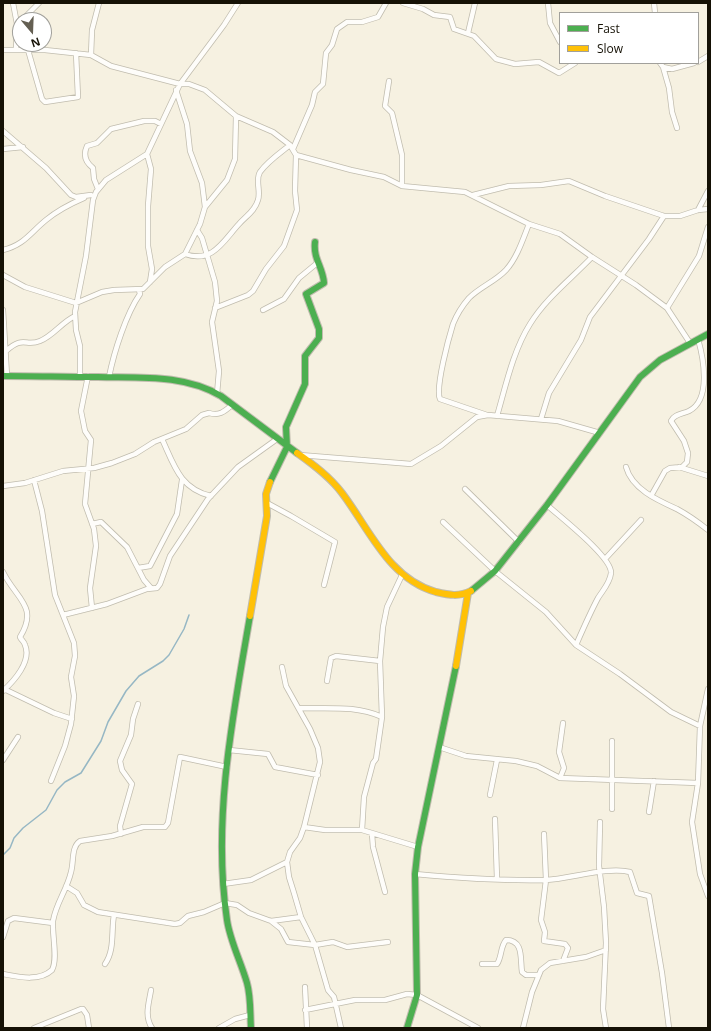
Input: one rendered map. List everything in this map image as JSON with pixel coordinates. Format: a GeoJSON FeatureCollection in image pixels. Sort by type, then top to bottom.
{"type":"FeatureCollection","features":[{"type":"Feature","properties":{"kind":"street"},"geometry":{"type":"LineString","coordinates":[[30,12],[39,3]]}},
{"type":"Feature","properties":{"kind":"street"},"geometry":{"type":"LineString","coordinates":[[91,55],[92,30],[99,3]]}},
{"type":"Feature","properties":{"kind":"street"},"geometry":{"type":"LineString","coordinates":[[293,149],[316,92],[322,84],[326,53],[332,45],[337,29],[347,22],[362,22],[375,18],[380,15],[386,3]]}},
{"type":"Feature","properties":{"kind":"street"},"geometry":{"type":"LineString","coordinates":[[403,3],[426,10],[434,15],[447,16],[451,19],[454,29],[468,33],[477,38],[493,57],[502,61],[520,64],[538,62],[559,73],[572,64]]}},
{"type":"Feature","properties":{"kind":"street"},"geometry":{"type":"LineString","coordinates":[[468,33],[475,3]]}},
{"type":"Feature","properties":{"kind":"street"},"geometry":{"type":"LineString","coordinates":[[548,3],[550,23],[559,40]]}},
{"type":"Feature","properties":{"kind":"street"},"geometry":{"type":"LineString","coordinates":[[3,250],[21,244],[41,224],[66,206],[91,195],[97,191],[110,177],[147,154],[176,90],[236,4]]}},
{"type":"Feature","properties":{"kind":"street"},"geometry":{"type":"LineString","coordinates":[[29,52],[42,100],[45,102],[78,96],[76,53]]}},
{"type":"Feature","properties":{"kind":"street"},"geometry":{"type":"LineString","coordinates":[[52,52],[91,55],[111,66],[180,84],[189,84],[205,90],[236,116],[273,132],[293,149],[296,155],[295,191],[297,210],[284,246],[266,269],[253,291],[248,295],[215,308]]}},
{"type":"Feature","properties":{"kind":"street"},"geometry":{"type":"LineString","coordinates":[[699,61],[708,56]]}},
{"type":"Feature","properties":{"kind":"street"},"geometry":{"type":"LineString","coordinates":[[662,65],[672,69],[690,64]]}},
{"type":"Feature","properties":{"kind":"street"},"geometry":{"type":"LineString","coordinates":[[662,65],[677,128]]}},
{"type":"Feature","properties":{"kind":"street"},"geometry":{"type":"LineString","coordinates":[[389,82],[384,106],[391,110],[402,155],[402,186]]}},
{"type":"Feature","properties":{"kind":"street"},"geometry":{"type":"LineString","coordinates":[[3,275],[25,287],[76,303],[102,292],[114,290],[139,290],[149,284],[165,267],[185,254],[198,230],[205,206],[202,183],[192,158],[186,124],[176,90]]}},
{"type":"Feature","properties":{"kind":"street"},"geometry":{"type":"LineString","coordinates":[[205,206],[227,180],[235,159],[236,116]]}},
{"type":"Feature","properties":{"kind":"street"},"geometry":{"type":"LineString","coordinates":[[80,376],[80,346],[75,316],[76,303],[86,256],[93,200],[97,191],[93,168],[88,164],[85,158],[87,146],[97,143],[112,129],[144,121],[155,121],[161,124]]}},
{"type":"Feature","properties":{"kind":"street"},"geometry":{"type":"LineString","coordinates":[[3,131],[46,168],[71,195],[76,197],[91,195]]}},
{"type":"Feature","properties":{"kind":"street"},"geometry":{"type":"LineString","coordinates":[[185,254],[191,256],[207,254],[222,245],[238,224],[255,208],[258,199],[258,180],[260,173],[273,159],[290,145]]}},
{"type":"Feature","properties":{"kind":"street"},"geometry":{"type":"LineString","coordinates":[[3,148],[23,147]]}},
{"type":"Feature","properties":{"kind":"street"},"geometry":{"type":"LineString","coordinates":[[147,154],[152,169],[148,206],[148,246],[152,269],[149,284]]}},
{"type":"Feature","properties":{"kind":"street"},"geometry":{"type":"LineString","coordinates":[[296,155],[351,170],[384,177],[402,186],[453,190],[473,195],[529,224],[569,238],[592,257],[622,275],[666,308],[690,343]]}},
{"type":"Feature","properties":{"kind":"street"},"geometry":{"type":"LineString","coordinates":[[473,195],[509,186],[541,186],[569,180],[605,196],[664,216],[680,216],[698,210],[708,209]]}},
{"type":"Feature","properties":{"kind":"street"},"geometry":{"type":"LineString","coordinates":[[698,210],[708,191]]}},
{"type":"Feature","properties":{"kind":"street"},"geometry":{"type":"LineString","coordinates":[[541,420],[549,393],[581,340],[590,316],[622,275],[664,216]]}},
{"type":"Feature","properties":{"kind":"street"},"geometry":{"type":"LineString","coordinates":[[529,224],[512,263],[506,271],[470,297],[461,308],[454,323],[444,361],[438,389],[440,399],[488,415],[572,424],[600,433]]}},
{"type":"Feature","properties":{"kind":"street"},"geometry":{"type":"LineString","coordinates":[[666,308],[696,262],[704,244],[708,227]]}},
{"type":"Feature","properties":{"kind":"street"},"geometry":{"type":"LineString","coordinates":[[198,230],[202,238],[215,282],[215,308],[212,322],[219,371],[217,394]]}},
{"type":"Feature","properties":{"kind":"street"},"geometry":{"type":"LineString","coordinates":[[251,1028],[248,986],[229,930],[223,884],[223,822],[227,767],[233,712],[267,516],[266,494],[287,447],[286,426],[305,384],[304,367],[306,356],[319,338],[318,329],[306,294],[324,283],[323,276],[314,257],[315,242]]}},
{"type":"Feature","properties":{"kind":"street"},"geometry":{"type":"LineString","coordinates":[[497,416],[519,344],[530,322],[553,294],[592,257]]}},
{"type":"Feature","properties":{"kind":"street"},"geometry":{"type":"LineString","coordinates":[[263,310],[284,299],[299,278],[316,264]]}},
{"type":"Feature","properties":{"kind":"street"},"geometry":{"type":"LineString","coordinates":[[109,377],[123,329],[134,302],[140,294],[139,290]]}},
{"type":"Feature","properties":{"kind":"street"},"geometry":{"type":"LineString","coordinates":[[3,310],[6,351],[5,376],[88,376],[174,380],[200,386],[217,394],[287,447],[320,469],[335,484],[372,537],[402,575],[419,586],[437,593],[456,596],[468,593],[481,585],[495,571],[547,505],[640,377],[660,360],[708,334]]}},
{"type":"Feature","properties":{"kind":"street"},"geometry":{"type":"LineString","coordinates":[[6,351],[18,342],[36,342],[42,340],[65,321],[75,316]]}},
{"type":"Feature","properties":{"kind":"street"},"geometry":{"type":"LineString","coordinates":[[679,467],[687,462],[688,453],[678,429],[672,424],[672,419],[691,411],[699,405],[707,382],[704,360],[698,339]]}},
{"type":"Feature","properties":{"kind":"street"},"geometry":{"type":"LineString","coordinates":[[88,376],[81,411],[85,430],[91,438],[85,504],[92,524],[96,546],[90,588],[92,608]]}},
{"type":"Feature","properties":{"kind":"street"},"geometry":{"type":"LineString","coordinates":[[3,486],[34,480],[63,471],[112,463],[135,454],[162,438],[186,429],[202,415],[209,413],[214,415],[220,414],[232,405]]}},
{"type":"Feature","properties":{"kind":"street"},"geometry":{"type":"LineString","coordinates":[[298,454],[412,464],[441,446],[477,417],[488,415]]}},
{"type":"Feature","properties":{"kind":"street"},"geometry":{"type":"LineString","coordinates":[[162,438],[182,480],[193,490],[211,496]]}},
{"type":"Feature","properties":{"kind":"street"},"geometry":{"type":"LineString","coordinates":[[63,615],[92,608],[151,588],[157,588],[160,584],[170,556],[211,496],[238,468],[277,439]]}},
{"type":"Feature","properties":{"kind":"street"},"geometry":{"type":"LineString","coordinates":[[626,467],[630,479],[651,496],[686,515],[708,530]]}},
{"type":"Feature","properties":{"kind":"street"},"geometry":{"type":"LineString","coordinates":[[651,496],[665,471],[670,468],[679,467],[708,476]]}},
{"type":"Feature","properties":{"kind":"street"},"geometry":{"type":"LineString","coordinates":[[34,480],[42,511],[55,595],[75,650],[71,677],[74,696],[72,719],[65,746],[51,781]]}},
{"type":"Feature","properties":{"kind":"street"},"geometry":{"type":"LineString","coordinates":[[138,568],[150,566],[175,519],[182,480]]}},
{"type":"Feature","properties":{"kind":"street"},"geometry":{"type":"LineString","coordinates":[[465,490],[519,542]]}},
{"type":"Feature","properties":{"kind":"street"},"geometry":{"type":"LineString","coordinates":[[266,503],[334,542],[324,585]]}},
{"type":"Feature","properties":{"kind":"street"},"geometry":{"type":"LineString","coordinates":[[547,505],[605,558],[611,572],[608,582],[598,598],[576,645]]}},
{"type":"Feature","properties":{"kind":"street"},"geometry":{"type":"LineString","coordinates":[[605,558],[641,520]]}},
{"type":"Feature","properties":{"kind":"street"},"geometry":{"type":"LineString","coordinates":[[92,524],[98,521],[107,527],[127,547],[144,580],[151,588]]}},
{"type":"Feature","properties":{"kind":"street"},"geometry":{"type":"LineString","coordinates":[[443,522],[495,571],[546,612],[576,645],[615,670],[671,712],[700,726]]}},
{"type":"Feature","properties":{"kind":"street"},"geometry":{"type":"LineString","coordinates":[[3,572],[26,607],[28,614],[26,628],[20,637],[26,646],[26,658],[14,679],[4,690],[54,713],[72,719]]}},
{"type":"Feature","properties":{"kind":"street"},"geometry":{"type":"LineString","coordinates":[[362,830],[364,797],[373,763],[376,759],[382,717],[380,661],[383,627],[387,607],[402,575]]}},
{"type":"Feature","properties":{"kind":"street"},"geometry":{"type":"LineString","coordinates":[[407,1028],[415,1006],[417,995],[415,874],[418,847],[463,626],[468,593]]}},
{"type":"Feature","properties":{"kind":"street"},"geometry":{"type":"LineString","coordinates":[[327,681],[331,658],[336,656],[380,661]]}},
{"type":"Feature","properties":{"kind":"street"},"geometry":{"type":"LineString","coordinates":[[282,667],[286,686],[299,708],[318,748],[320,762],[304,827],[300,838],[290,852],[287,862],[288,877],[301,917],[315,945],[328,990],[333,995],[341,1028]]}},
{"type":"Feature","properties":{"kind":"street"},"geometry":{"type":"LineString","coordinates":[[708,689],[700,726],[698,783],[692,822],[700,874],[708,896]]}},
{"type":"Feature","properties":{"kind":"street"},"geometry":{"type":"LineString","coordinates":[[121,834],[120,826],[132,784],[122,770],[120,761],[131,734],[133,719],[138,704]]}},
{"type":"Feature","properties":{"kind":"street"},"geometry":{"type":"LineString","coordinates":[[299,708],[362,709],[382,717]]}},
{"type":"Feature","properties":{"kind":"street"},"geometry":{"type":"LineString","coordinates":[[560,778],[564,768],[559,752],[563,723]]}},
{"type":"Feature","properties":{"kind":"street"},"geometry":{"type":"LineString","coordinates":[[3,760],[18,737]]}},
{"type":"Feature","properties":{"kind":"street"},"geometry":{"type":"LineString","coordinates":[[612,741],[612,809]]}},
{"type":"Feature","properties":{"kind":"street"},"geometry":{"type":"LineString","coordinates":[[439,747],[466,756],[516,761],[537,766],[560,778],[698,783]]}},
{"type":"Feature","properties":{"kind":"street"},"geometry":{"type":"LineString","coordinates":[[229,750],[268,754],[275,767],[318,775]]}},
{"type":"Feature","properties":{"kind":"street"},"geometry":{"type":"LineString","coordinates":[[3,974],[33,978],[50,972],[54,968],[53,923],[56,907],[66,886],[77,843],[80,841],[121,834],[143,827],[162,827],[167,825],[180,757],[227,767]]}},
{"type":"Feature","properties":{"kind":"street"},"geometry":{"type":"LineString","coordinates":[[490,795],[497,760]]}},
{"type":"Feature","properties":{"kind":"street"},"geometry":{"type":"LineString","coordinates":[[649,812],[654,781]]}},
{"type":"Feature","properties":{"kind":"street"},"geometry":{"type":"LineString","coordinates":[[495,819],[497,879]]}},
{"type":"Feature","properties":{"kind":"street"},"geometry":{"type":"LineString","coordinates":[[600,822],[600,872],[604,907],[606,950],[603,1009],[606,1028]]}},
{"type":"Feature","properties":{"kind":"street"},"geometry":{"type":"LineString","coordinates":[[304,827],[325,830],[362,830],[418,847]]}},
{"type":"Feature","properties":{"kind":"street"},"geometry":{"type":"LineString","coordinates":[[372,834],[373,846],[385,892]]}},
{"type":"Feature","properties":{"kind":"street"},"geometry":{"type":"LineString","coordinates":[[544,834],[546,880],[541,920],[545,932],[544,941],[565,944],[568,948],[563,961]]}},
{"type":"Feature","properties":{"kind":"street"},"geometry":{"type":"LineString","coordinates":[[223,884],[251,880],[287,862]]}},
{"type":"Feature","properties":{"kind":"street"},"geometry":{"type":"LineString","coordinates":[[415,874],[497,879],[546,880],[600,872],[630,872],[637,893],[649,896],[662,973],[669,1028]]}},
{"type":"Feature","properties":{"kind":"street"},"geometry":{"type":"LineString","coordinates":[[66,886],[77,893],[88,908],[98,912],[114,915],[178,924],[188,916],[204,912],[225,903],[237,905],[249,913],[271,921],[282,929],[288,942],[315,945],[333,942],[347,947],[388,942]]}},
{"type":"Feature","properties":{"kind":"street"},"geometry":{"type":"LineString","coordinates":[[105,964],[109,958],[112,946],[114,915]]}},
{"type":"Feature","properties":{"kind":"street"},"geometry":{"type":"LineString","coordinates":[[271,921],[301,917]]}},
{"type":"Feature","properties":{"kind":"street"},"geometry":{"type":"LineString","coordinates":[[3,937],[8,921],[14,918],[53,923]]}},
{"type":"Feature","properties":{"kind":"street"},"geometry":{"type":"LineString","coordinates":[[482,964],[497,964],[500,960],[503,943],[506,940],[512,940],[517,943],[520,950],[522,972],[526,975],[539,975]]}},
{"type":"Feature","properties":{"kind":"street"},"geometry":{"type":"LineString","coordinates":[[523,1028],[527,1007],[541,970],[550,963],[586,957],[606,950]]}},
{"type":"Feature","properties":{"kind":"street"},"geometry":{"type":"LineString","coordinates":[[305,987],[307,1028]]}},
{"type":"Feature","properties":{"kind":"street"},"geometry":{"type":"LineString","coordinates":[[151,990],[147,1012],[152,1028]]}},
{"type":"Feature","properties":{"kind":"street"},"geometry":{"type":"LineString","coordinates":[[305,1010],[355,1000],[385,1000],[407,994],[417,995],[478,1028]]}},
{"type":"Feature","properties":{"kind":"street"},"geometry":{"type":"LineString","coordinates":[[34,1028],[81,1009],[83,1009],[87,1015],[88,1028]]}},
{"type":"Feature","properties":{"kind":"street"},"geometry":{"type":"LineString","coordinates":[[219,1028],[230,1021],[250,1015]]}},
{"type":"Feature","properties":{"kind":"waterway"},"geometry":{"type":"LineString","coordinates":[[3,855],[10,848],[14,838],[23,828],[46,810],[57,790],[65,782],[81,773],[101,741],[108,722],[126,691],[139,676],[163,661],[169,655],[184,629],[189,615]]}},
{"type":"Feature","properties":{"kind":"traffic: fast"},"geometry":{"type":"LineString","coordinates":[[270,482],[287,447],[286,427],[305,384],[305,356],[319,338],[319,329],[306,294],[324,283],[322,272],[315,253],[315,242]]}},
{"type":"Feature","properties":{"kind":"traffic: fast"},"geometry":{"type":"LineString","coordinates":[[471,591],[495,571],[547,505],[640,377],[660,360],[708,334]]}},
{"type":"Feature","properties":{"kind":"traffic: fast"},"geometry":{"type":"LineString","coordinates":[[3,376],[146,378],[192,384],[221,396],[297,453]]}},
{"type":"Feature","properties":{"kind":"traffic: fast"},"geometry":{"type":"LineString","coordinates":[[250,616],[226,767],[222,844],[223,882],[227,920],[248,988],[251,1028]]}},
{"type":"Feature","properties":{"kind":"traffic: fast"},"geometry":{"type":"LineString","coordinates":[[407,1028],[417,995],[415,874],[418,847],[456,666]]}},
{"type":"Feature","properties":{"kind":"traffic: slow"},"geometry":{"type":"LineString","coordinates":[[297,453],[310,462],[337,487],[382,552],[405,576],[420,586],[436,592],[454,595],[471,591]]}},
{"type":"Feature","properties":{"kind":"traffic: slow"},"geometry":{"type":"LineString","coordinates":[[250,616],[267,516],[266,494],[270,482]]}},
{"type":"Feature","properties":{"kind":"traffic: slow"},"geometry":{"type":"LineString","coordinates":[[456,666],[468,593]]}}]}
